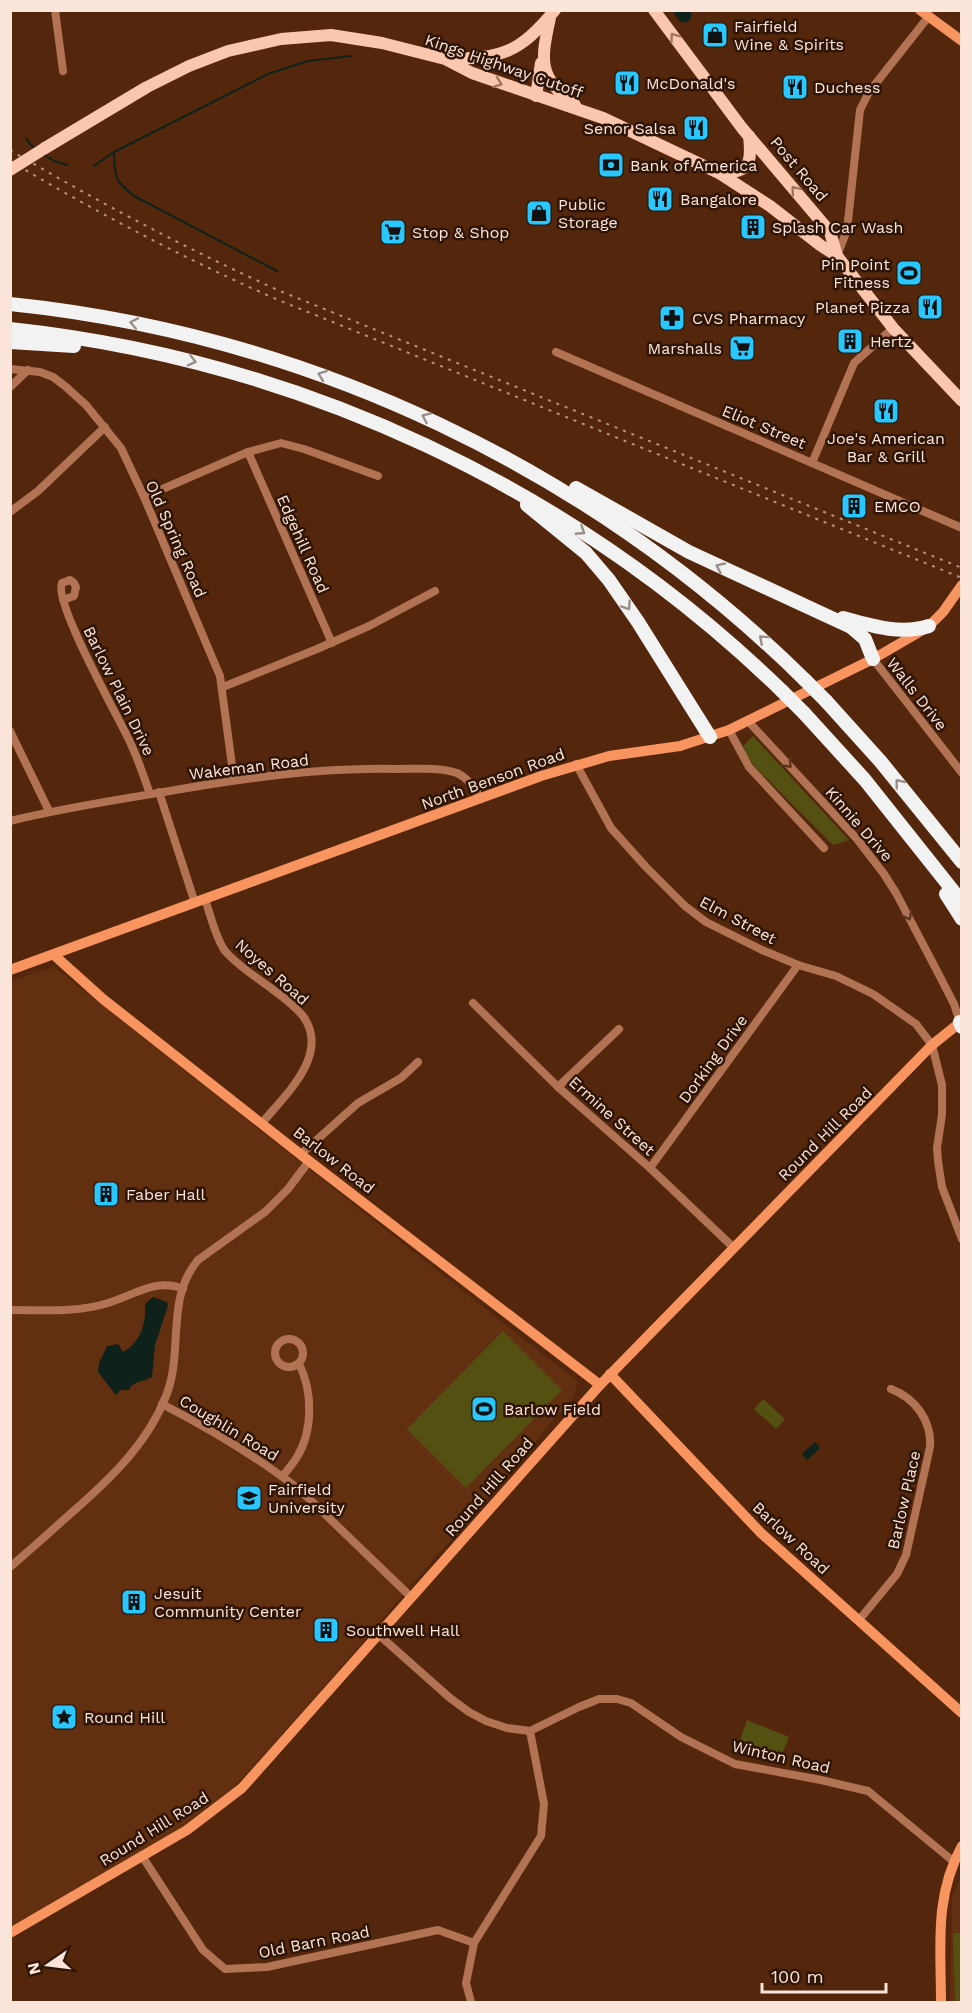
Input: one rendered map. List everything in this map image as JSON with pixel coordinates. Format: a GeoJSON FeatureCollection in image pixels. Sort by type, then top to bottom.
{"type":"FeatureCollection","features":[{"type":"Feature","properties":{"kind":"highway"},"geometry":{"type":"LineString","coordinates":[[10,304],[142,324],[233,346],[351,385],[570,485],[689,552],[857,631],[865,639],[873,659]]}},
{"type":"Feature","properties":{"kind":"highway"},"geometry":{"type":"LineString","coordinates":[[10,329],[91,340],[160,354],[247,376],[332,405],[406,435],[495,479],[573,525],[647,576],[717,632],[782,691],[845,758],[962,902]]}},
{"type":"Feature","properties":{"kind":"highway"},"geometry":{"type":"LineString","coordinates":[[10,342],[160,354]]}},
{"type":"Feature","properties":{"kind":"highway"},"geometry":{"type":"LineString","coordinates":[[460,433],[559,488],[634,537],[725,606],[826,701],[881,762],[962,862]]}},
{"type":"Feature","properties":{"kind":"highway"},"geometry":{"type":"LineString","coordinates":[[495,479],[572,541],[598,567],[628,607],[710,738]]}},
{"type":"Feature","properties":{"kind":"highway"},"geometry":{"type":"LineString","coordinates":[[800,604],[885,628],[911,630],[929,626]]}},
{"type":"Feature","properties":{"kind":"highway"},"geometry":{"type":"LineString","coordinates":[[920,809],[962,855]]}},
{"type":"Feature","properties":{"kind":"highway"},"geometry":{"type":"LineString","coordinates":[[902,827],[962,918]]}},
{"type":"Feature","properties":{"kind":"main road","name":"Post Road"},"geometry":{"type":"LineString","coordinates":[[656,12],[749,136],[830,232],[837,256],[893,328],[962,401]]}},
{"type":"Feature","properties":{"kind":"main road"},"geometry":{"type":"LineString","coordinates":[[536,96],[543,50],[552,13]]}},
{"type":"Feature","properties":{"kind":"main road"},"geometry":{"type":"LineString","coordinates":[[445,59],[481,58],[500,55],[512,50],[531,37],[552,13]]}},
{"type":"Feature","properties":{"kind":"main road"},"geometry":{"type":"LineString","coordinates":[[924,13],[962,41]]}},
{"type":"Feature","properties":{"kind":"main road","name":"Kings Highway Cutoff"},"geometry":{"type":"LineString","coordinates":[[10,170],[170,74],[228,51],[281,39],[331,35],[382,43],[445,59],[472,73],[603,118],[719,173],[770,206],[837,256]]}},
{"type":"Feature","properties":{"kind":"main road"},"geometry":{"type":"LineString","coordinates":[[543,50],[547,74],[555,89],[583,111]]}},
{"type":"Feature","properties":{"kind":"main road"},"geometry":{"type":"LineString","coordinates":[[719,173],[734,173],[742,171],[747,166],[751,151],[749,136]]}},
{"type":"Feature","properties":{"kind":"main road","name":"North Benson Road"},"geometry":{"type":"LineString","coordinates":[[10,970],[576,764],[609,756],[680,746],[710,738],[873,659],[929,626],[943,612],[962,585]]}},
{"type":"Feature","properties":{"kind":"main road","name":"Barlow Road"},"geometry":{"type":"LineString","coordinates":[[54,955],[103,999],[600,1385]]}},
{"type":"Feature","properties":{"kind":"main road","name":"Round Hill Road"},"geometry":{"type":"LineString","coordinates":[[10,1933],[187,1830],[242,1788],[610,1374],[932,1045],[961,1023]]}},
{"type":"Feature","properties":{"kind":"main road","name":"Barlow Road"},"geometry":{"type":"LineString","coordinates":[[610,1374],[761,1533],[962,1713]]}},
{"type":"Feature","properties":{"kind":"main road"},"geometry":{"type":"LineString","coordinates":[[941,2002],[941,1910],[944,1890],[953,1861],[962,1846]]}},
{"type":"Feature","properties":{"kind":"street"},"geometry":{"type":"LineString","coordinates":[[55,10],[63,70]]}},
{"type":"Feature","properties":{"kind":"street"},"geometry":{"type":"LineString","coordinates":[[837,256],[847,230],[860,110],[874,85],[924,13]]}},
{"type":"Feature","properties":{"kind":"street"},"geometry":{"type":"LineString","coordinates":[[812,463],[854,363],[893,328]]}},
{"type":"Feature","properties":{"kind":"street","name":"Eliot Street"},"geometry":{"type":"LineString","coordinates":[[556,352],[962,528]]}},
{"type":"Feature","properties":{"kind":"street","name":"Old Spring Road"},"geometry":{"type":"LineString","coordinates":[[10,369],[40,372],[53,377],[86,405],[121,448],[214,659],[222,687],[234,780]]}},
{"type":"Feature","properties":{"kind":"street"},"geometry":{"type":"LineString","coordinates":[[10,387],[28,370]]}},
{"type":"Feature","properties":{"kind":"street"},"geometry":{"type":"LineString","coordinates":[[10,512],[38,491],[105,427]]}},
{"type":"Feature","properties":{"kind":"street"},"geometry":{"type":"LineString","coordinates":[[144,498],[248,452],[285,443],[378,476]]}},
{"type":"Feature","properties":{"kind":"street","name":"Edgehill Road"},"geometry":{"type":"LineString","coordinates":[[248,452],[332,643]]}},
{"type":"Feature","properties":{"kind":"street"},"geometry":{"type":"LineString","coordinates":[[222,687],[332,643],[435,591]]}},
{"type":"Feature","properties":{"kind":"street","name":"Barlow Plain Drive"},"geometry":{"type":"LineString","coordinates":[[63,600],[88,659],[155,793],[200,901]]}},
{"type":"Feature","properties":{"kind":"street","name":"Walls Drive"},"geometry":{"type":"LineString","coordinates":[[873,659],[962,774]]}},
{"type":"Feature","properties":{"kind":"street","name":"Kinnie Drive"},"geometry":{"type":"LineString","coordinates":[[748,721],[857,839],[884,874],[954,1004],[961,1023]]}},
{"type":"Feature","properties":{"kind":"street"},"geometry":{"type":"LineString","coordinates":[[729,730],[749,767],[824,848]]}},
{"type":"Feature","properties":{"kind":"street"},"geometry":{"type":"LineString","coordinates":[[10,731],[49,811]]}},
{"type":"Feature","properties":{"kind":"street","name":"Elm Street"},"geometry":{"type":"LineString","coordinates":[[576,764],[611,828],[685,906],[706,922],[798,965],[836,976],[873,994],[916,1024],[932,1045]]}},
{"type":"Feature","properties":{"kind":"street","name":"Wakeman Road"},"geometry":{"type":"LineString","coordinates":[[10,821],[49,811],[234,780],[375,768],[448,771],[464,777],[481,799]]}},
{"type":"Feature","properties":{"kind":"street","name":"Noyes Road"},"geometry":{"type":"LineString","coordinates":[[200,901],[223,948],[234,960],[288,1001],[303,1017],[310,1034],[311,1051],[305,1070],[261,1123]]}},
{"type":"Feature","properties":{"kind":"street","name":"Dorking Drive"},"geometry":{"type":"LineString","coordinates":[[650,1168],[798,965]]}},
{"type":"Feature","properties":{"kind":"street","name":"Ermine Street"},"geometry":{"type":"LineString","coordinates":[[473,1003],[558,1087],[650,1168],[734,1248]]}},
{"type":"Feature","properties":{"kind":"street"},"geometry":{"type":"LineString","coordinates":[[558,1087],[619,1029]]}},
{"type":"Feature","properties":{"kind":"street"},"geometry":{"type":"LineString","coordinates":[[932,1045],[942,1085],[942,1114],[937,1148],[939,1168],[942,1187],[962,1239]]}},
{"type":"Feature","properties":{"kind":"street"},"geometry":{"type":"LineString","coordinates":[[10,1567],[105,1483],[147,1434],[172,1377],[177,1310],[192,1266],[265,1212],[288,1189],[305,1157],[358,1102],[401,1078],[418,1062]]}},
{"type":"Feature","properties":{"kind":"street"},"geometry":{"type":"LineString","coordinates":[[10,1310],[40,1311],[83,1308],[108,1303],[154,1287],[167,1285],[183,1289]]}},
{"type":"Feature","properties":{"kind":"street"},"geometry":{"type":"LineString","coordinates":[[282,1476],[297,1459],[308,1426],[308,1395],[305,1375],[299,1364]]}},
{"type":"Feature","properties":{"kind":"street","name":"Barlow Place"},"geometry":{"type":"LineString","coordinates":[[859,1620],[897,1574],[906,1555],[930,1447],[929,1431],[923,1416],[911,1399],[891,1389]]}},
{"type":"Feature","properties":{"kind":"street","name":"Coughlin Road"},"geometry":{"type":"LineString","coordinates":[[162,1404],[197,1422],[282,1476],[319,1506],[412,1598]]}},
{"type":"Feature","properties":{"kind":"street"},"geometry":{"type":"LineString","coordinates":[[379,1635],[469,1712],[507,1728],[530,1731],[544,1804],[541,1836],[474,1943],[466,1983],[471,2002]]}},
{"type":"Feature","properties":{"kind":"street","name":"Winton Road"},"geometry":{"type":"LineString","coordinates":[[530,1731],[600,1699],[631,1703],[681,1737],[735,1764],[868,1791],[953,1861]]}},
{"type":"Feature","properties":{"kind":"street","name":"Old Barn Road"},"geometry":{"type":"LineString","coordinates":[[142,1856],[203,1950],[225,1969],[267,1967],[438,1930],[474,1943]]}},
{"type":"Feature","properties":{"kind":"shaded area"},"geometry":{"type":"Polygon","coordinates":[[[753,736],[849,840],[833,845],[755,767],[746,755],[743,746],[753,736]]]}},
{"type":"Feature","properties":{"kind":"shaded area","name":"Fairfield University"},"geometry":{"type":"Polygon","coordinates":[[[54,967],[578,1382],[574,1396],[297,1718],[234,1787],[160,1843],[10,1928],[10,981],[54,967]]]}},
{"type":"Feature","properties":{"kind":"shaded area"},"geometry":{"type":"Polygon","coordinates":[[[153,1297],[167,1302],[168,1306],[155,1345],[152,1377],[135,1383],[129,1390],[121,1390],[116,1395],[98,1372],[99,1363],[107,1346],[118,1344],[123,1352],[134,1343],[145,1319],[145,1304],[153,1297]]]}},
{"type":"Feature","properties":{"kind":"shaded area","name":"Barlow Field"},"geometry":{"type":"Polygon","coordinates":[[[503,1331],[562,1390],[466,1488],[407,1429],[503,1331]]]}},
{"type":"Feature","properties":{"kind":"shaded area"},"geometry":{"type":"Polygon","coordinates":[[[763,1399],[785,1419],[776,1429],[754,1409],[763,1399]]]}},
{"type":"Feature","properties":{"kind":"shaded area"},"geometry":{"type":"Polygon","coordinates":[[[815,1442],[820,1448],[807,1460],[802,1454],[815,1442]]]}},
{"type":"Feature","properties":{"kind":"shaded area"},"geometry":{"type":"Polygon","coordinates":[[[747,1720],[789,1737],[781,1756],[740,1740],[747,1720]]]}},
{"type":"Feature","properties":{"kind":"shaded area"},"geometry":{"type":"Polygon","coordinates":[[[961,1876],[961,2002],[950,2002],[952,1897],[961,1876]]]}},
{"type":"Feature","properties":{"kind":"shaded area"},"geometry":{"type":"Polygon","coordinates":[[[953,1933],[961,1933],[961,2002],[955,2002],[953,1933]]]}},
{"type":"Feature","properties":{"kind":"waterway"},"geometry":{"type":"LineString","coordinates":[[681,10],[684,15]]}},
{"type":"Feature","properties":{"kind":"waterway"},"geometry":{"type":"LineString","coordinates":[[94,166],[114,152],[268,74],[308,61],[351,56]]}},
{"type":"Feature","properties":{"kind":"waterway"},"geometry":{"type":"LineString","coordinates":[[26,138],[36,149]]}},
{"type":"Feature","properties":{"kind":"waterway"},"geometry":{"type":"LineString","coordinates":[[114,153],[117,178],[134,196],[277,271]]}},
{"type":"Feature","properties":{"kind":"waterway"},"geometry":{"type":"LineString","coordinates":[[43,154],[67,165]]}},
{"type":"Feature","properties":{"kind":"railway"},"geometry":{"type":"LineString","coordinates":[[10,150],[143,224],[280,291],[962,568]]}},
{"type":"Feature","properties":{"kind":"railway"},"geometry":{"type":"LineString","coordinates":[[10,161],[141,234],[276,299],[962,578]]}},
{"type":"Feature","properties":{"kind":"place","name":"Fairfield Wine & Spirits"},"geometry":{"type":"Point","coordinates":[715,35]}},
{"type":"Feature","properties":{"kind":"place","name":"McDonald's"},"geometry":{"type":"Point","coordinates":[627,83]}},
{"type":"Feature","properties":{"kind":"place","name":"Duchess"},"geometry":{"type":"Point","coordinates":[795,87]}},
{"type":"Feature","properties":{"kind":"place","name":"Senor Salsa"},"geometry":{"type":"Point","coordinates":[696,128]}},
{"type":"Feature","properties":{"kind":"place","name":"Bank of America"},"geometry":{"type":"Point","coordinates":[611,165]}},
{"type":"Feature","properties":{"kind":"place","name":"Bangalore"},"geometry":{"type":"Point","coordinates":[660,199]}},
{"type":"Feature","properties":{"kind":"place","name":"Public Storage"},"geometry":{"type":"Point","coordinates":[539,213]}},
{"type":"Feature","properties":{"kind":"place","name":"Splash Car Wash"},"geometry":{"type":"Point","coordinates":[753,227]}},
{"type":"Feature","properties":{"kind":"place","name":"Stop & Shop"},"geometry":{"type":"Point","coordinates":[393,232]}},
{"type":"Feature","properties":{"kind":"place","name":"Pin Point Fitness"},"geometry":{"type":"Point","coordinates":[909,273]}},
{"type":"Feature","properties":{"kind":"place","name":"Planet Pizza"},"geometry":{"type":"Point","coordinates":[930,307]}},
{"type":"Feature","properties":{"kind":"place","name":"CVS Pharmacy"},"geometry":{"type":"Point","coordinates":[672,318]}},
{"type":"Feature","properties":{"kind":"place","name":"Hertz"},"geometry":{"type":"Point","coordinates":[850,341]}},
{"type":"Feature","properties":{"kind":"place","name":"Marshalls"},"geometry":{"type":"Point","coordinates":[742,348]}},
{"type":"Feature","properties":{"kind":"place","name":"Joe's American Bar & Grill"},"geometry":{"type":"Point","coordinates":[886,411]}},
{"type":"Feature","properties":{"kind":"place","name":"EMCO"},"geometry":{"type":"Point","coordinates":[854,506]}},
{"type":"Feature","properties":{"kind":"place","name":"Faber Hall"},"geometry":{"type":"Point","coordinates":[106,1194]}},
{"type":"Feature","properties":{"kind":"place","name":"Barlow Field"},"geometry":{"type":"Point","coordinates":[484,1409]}},
{"type":"Feature","properties":{"kind":"place","name":"Fairfield University"},"geometry":{"type":"Point","coordinates":[249,1498]}},
{"type":"Feature","properties":{"kind":"place","name":"Jesuit Community Center"},"geometry":{"type":"Point","coordinates":[134,1602]}},
{"type":"Feature","properties":{"kind":"place","name":"Southwell Hall"},"geometry":{"type":"Point","coordinates":[326,1630]}},
{"type":"Feature","properties":{"kind":"place","name":"Round Hill"},"geometry":{"type":"Point","coordinates":[64,1717]}}]}
